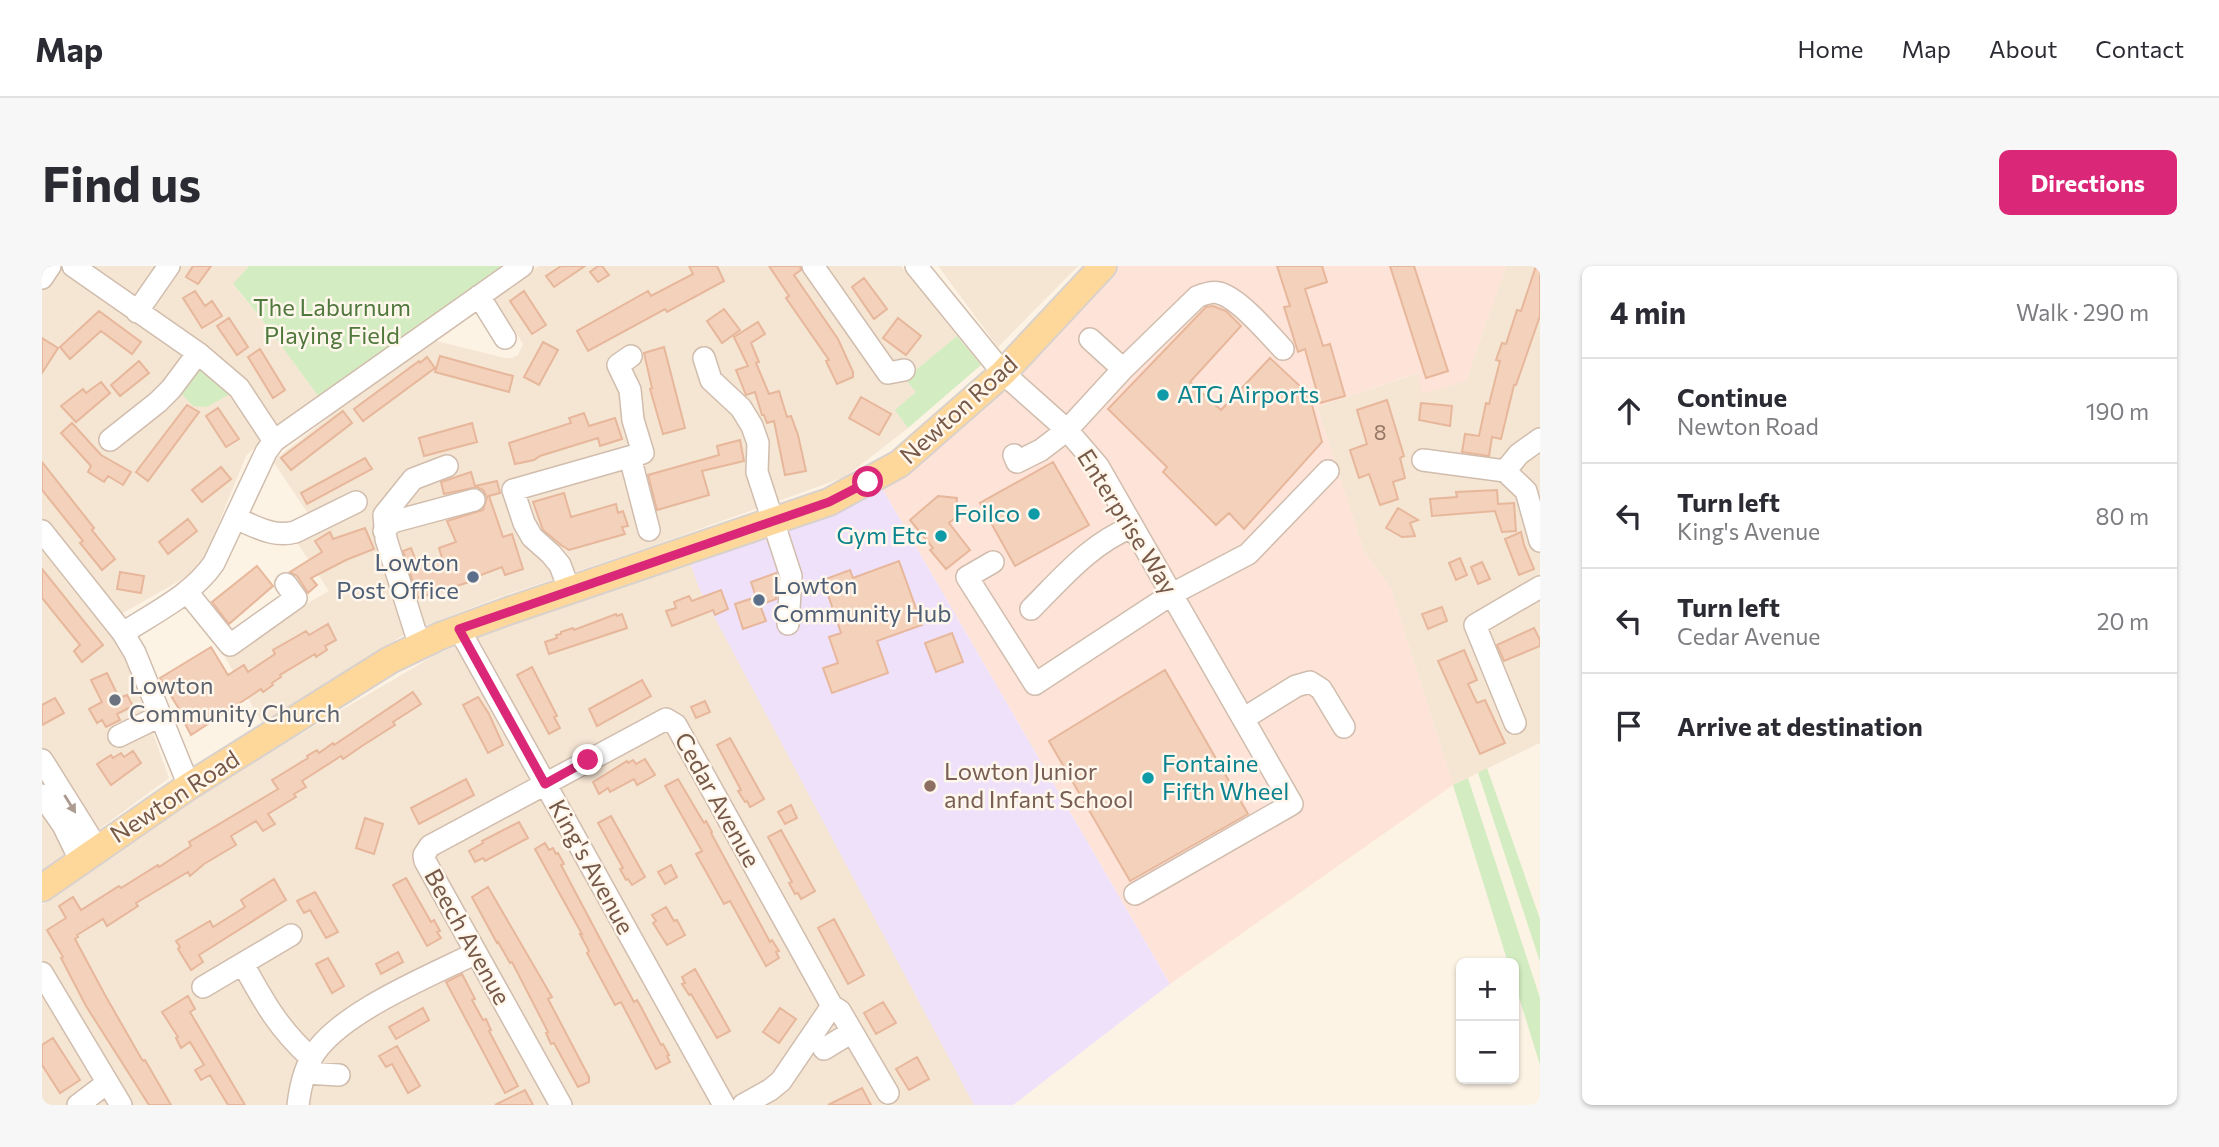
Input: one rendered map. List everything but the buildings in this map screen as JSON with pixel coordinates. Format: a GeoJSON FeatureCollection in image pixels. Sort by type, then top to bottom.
{"type":"FeatureCollection","features":[{"type":"Feature","properties":{"kind":"main road","name":"Newton Road"},"geometry":{"type":"LineString","coordinates":[[42,888],[189,786],[390,660],[459,629],[569,589],[829,502],[899,464],[1003,373],[1103,266]]}},
{"type":"Feature","properties":{"kind":"street"},"geometry":{"type":"LineString","coordinates":[[42,278],[50,266]]}},
{"type":"Feature","properties":{"kind":"street"},"geometry":{"type":"LineString","coordinates":[[73,266],[198,353],[239,388],[274,440]]}},
{"type":"Feature","properties":{"kind":"street"},"geometry":{"type":"LineString","coordinates":[[137,312],[169,266]]}},
{"type":"Feature","properties":{"kind":"street"},"geometry":{"type":"LineString","coordinates":[[123,633],[199,583],[214,563],[274,440],[522,266]]}},
{"type":"Feature","properties":{"kind":"street"},"geometry":{"type":"LineString","coordinates":[[813,266],[892,375]]}},
{"type":"Feature","properties":{"kind":"street","name":"Enterprise Way"},"geometry":{"type":"LineString","coordinates":[[916,266],[1003,373],[1067,430],[1098,466],[1293,804],[1135,894]]}},
{"type":"Feature","properties":{"kind":"street"},"geometry":{"type":"LineString","coordinates":[[1014,455],[1017,462],[1041,450],[1067,430],[1123,369],[1205,293],[1220,293],[1253,316],[1283,349]]}},
{"type":"Feature","properties":{"kind":"street"},"geometry":{"type":"LineString","coordinates":[[479,296],[505,338]]}},
{"type":"Feature","properties":{"kind":"street"},"geometry":{"type":"LineString","coordinates":[[1090,339],[1123,369]]}},
{"type":"Feature","properties":{"kind":"street"},"geometry":{"type":"LineString","coordinates":[[110,440],[158,402],[198,353]]}},
{"type":"Feature","properties":{"kind":"street"},"geometry":{"type":"LineString","coordinates":[[569,589],[560,565],[532,537],[524,523],[513,490],[643,453],[634,420],[630,390],[618,365],[631,356]]}},
{"type":"Feature","properties":{"kind":"street"},"geometry":{"type":"LineString","coordinates":[[704,358],[711,380],[741,408],[758,443],[757,472],[791,576],[788,624]]}},
{"type":"Feature","properties":{"kind":"street"},"geometry":{"type":"LineString","coordinates":[[1505,471],[1519,454],[1540,439]]}},
{"type":"Feature","properties":{"kind":"street"},"geometry":{"type":"LineString","coordinates":[[630,457],[649,530]]}},
{"type":"Feature","properties":{"kind":"street"},"geometry":{"type":"LineString","coordinates":[[1423,460],[1505,471],[1526,491],[1540,541]]}},
{"type":"Feature","properties":{"kind":"street"},"geometry":{"type":"LineString","coordinates":[[423,644],[415,631],[384,531],[384,515],[413,479],[447,466]]}},
{"type":"Feature","properties":{"kind":"street"},"geometry":{"type":"LineString","coordinates":[[993,562],[967,577],[1035,684],[1130,632],[1172,594],[1248,554],[1328,471]]}},
{"type":"Feature","properties":{"kind":"street"},"geometry":{"type":"LineString","coordinates":[[384,531],[392,522],[474,500]]}},
{"type":"Feature","properties":{"kind":"street"},"geometry":{"type":"LineString","coordinates":[[235,518],[275,534],[285,535],[356,502]]}},
{"type":"Feature","properties":{"kind":"street"},"geometry":{"type":"LineString","coordinates":[[1031,609],[1092,549],[1132,527]]}},
{"type":"Feature","properties":{"kind":"street"},"geometry":{"type":"LineString","coordinates":[[42,531],[123,633],[135,653],[189,786]]}},
{"type":"Feature","properties":{"kind":"street"},"geometry":{"type":"LineString","coordinates":[[187,592],[230,645],[296,598],[286,584]]}},
{"type":"Feature","properties":{"kind":"street"},"geometry":{"type":"LineString","coordinates":[[1515,723],[1471,616],[1540,587]]}},
{"type":"Feature","properties":{"kind":"street","name":"King's Avenue"},"geometry":{"type":"LineString","coordinates":[[459,629],[724,1105]]}},
{"type":"Feature","properties":{"kind":"street"},"geometry":{"type":"LineString","coordinates":[[1243,719],[1296,686],[1310,682],[1321,688],[1344,726]]}},
{"type":"Feature","properties":{"kind":"street"},"geometry":{"type":"LineString","coordinates":[[119,736],[160,716]]}},
{"type":"Feature","properties":{"kind":"street","name":"Cedar Avenue"},"geometry":{"type":"LineString","coordinates":[[545,784],[660,720],[671,720],[832,1006],[840,1011],[888,1093]]}},
{"type":"Feature","properties":{"kind":"street"},"geometry":{"type":"LineString","coordinates":[[42,761],[89,854]]}},
{"type":"Feature","properties":{"kind":"street","name":"Beech Avenue"},"geometry":{"type":"LineString","coordinates":[[545,784],[430,846],[424,855],[561,1105]]}},
{"type":"Feature","properties":{"kind":"street"},"geometry":{"type":"LineString","coordinates":[[42,795],[63,825],[89,854]]}},
{"type":"Feature","properties":{"kind":"street"},"geometry":{"type":"LineString","coordinates":[[203,988],[291,935]]}},
{"type":"Feature","properties":{"kind":"street"},"geometry":{"type":"LineString","coordinates":[[298,1105],[308,1065],[330,1034],[358,1013],[476,953]]}},
{"type":"Feature","properties":{"kind":"street"},"geometry":{"type":"LineString","coordinates":[[243,964],[276,1021],[308,1065],[339,1075]]}},
{"type":"Feature","properties":{"kind":"street"},"geometry":{"type":"LineString","coordinates":[[42,973],[121,1105]]}},
{"type":"Feature","properties":{"kind":"street"},"geometry":{"type":"LineString","coordinates":[[750,1103],[781,1081],[832,1006]]}},
{"type":"Feature","properties":{"kind":"street"},"geometry":{"type":"LineString","coordinates":[[824,1049],[852,1032]]}},
{"type":"Feature","properties":{"kind":"street"},"geometry":{"type":"LineString","coordinates":[[78,1105],[107,1083]]}},
{"type":"Feature","properties":{"kind":"shaded area"},"geometry":{"type":"Polygon","coordinates":[[[42,266],[249,266],[233,285],[319,397],[281,423],[246,456],[200,569],[109,621],[128,664],[169,778],[42,871],[42,266]]]}},
{"type":"Feature","properties":{"kind":"shaded area"},"geometry":{"type":"Polygon","coordinates":[[[539,266],[901,266],[957,336],[905,379],[916,392],[896,410],[908,428],[845,477],[424,626],[402,636],[262,723],[222,652],[329,591],[292,535],[315,524],[273,461],[428,339],[505,358],[518,355],[523,344],[494,298],[539,266]]]}},
{"type":"Feature","properties":{"kind":"shaded area"},"geometry":{"type":"Polygon","coordinates":[[[938,266],[1078,266],[998,347],[938,266]]]}},
{"type":"Feature","properties":{"kind":"shaded area"},"geometry":{"type":"Polygon","coordinates":[[[1114,266],[1506,266],[1466,381],[1422,394],[1418,373],[1317,407],[1364,551],[1391,589],[1453,785],[1170,984],[883,490],[1114,266]]]}},
{"type":"Feature","properties":{"kind":"shaded area"},"geometry":{"type":"Polygon","coordinates":[[[1506,266],[1540,266],[1540,743],[1453,785],[1391,589],[1364,551],[1317,407],[1419,373],[1466,381],[1506,266]]]}},
{"type":"Feature","properties":{"kind":"shaded area","name":"Lowton Junior and Infant School"},"geometry":{"type":"Polygon","coordinates":[[[883,490],[1170,984],[1013,1105],[974,1105],[699,588],[691,565],[883,490]]]}},
{"type":"Feature","properties":{"kind":"shaded area"},"geometry":{"type":"Polygon","coordinates":[[[691,565],[699,588],[974,1105],[42,1105],[42,905],[192,798],[437,654],[526,617],[691,565]]]}},
{"type":"Feature","properties":{"kind":"green space","name":"The Laburnum Playing Field"},"geometry":{"type":"Polygon","coordinates":[[[249,266],[511,266],[319,397],[233,284],[249,266]]]}},
{"type":"Feature","properties":{"kind":"green space"},"geometry":{"type":"Polygon","coordinates":[[[957,336],[981,365],[908,428],[895,410],[916,392],[905,379],[957,336]]]}},
{"type":"Feature","properties":{"kind":"green space"},"geometry":{"type":"Polygon","coordinates":[[[198,370],[230,394],[207,407],[193,406],[179,391],[198,370]]]}},
{"type":"Feature","properties":{"kind":"green space"},"geometry":{"type":"Polygon","coordinates":[[[1487,768],[1540,919],[1540,962],[1478,773],[1487,768]]]}},
{"type":"Feature","properties":{"kind":"green space"},"geometry":{"type":"Polygon","coordinates":[[[1468,778],[1540,998],[1540,1065],[1519,997],[1519,958],[1506,958],[1453,785],[1468,778]]]}},
{"type":"Feature","properties":{"kind":"place","name":"ATG Airports"},"geometry":{"type":"Point","coordinates":[1163,395]}},
{"type":"Feature","properties":{"kind":"place","name":"Foilco"},"geometry":{"type":"Point","coordinates":[1034,514]}},
{"type":"Feature","properties":{"kind":"place","name":"Gym Etc"},"geometry":{"type":"Point","coordinates":[941,536]}},
{"type":"Feature","properties":{"kind":"place","name":"Lowton Post Office"},"geometry":{"type":"Point","coordinates":[473,577]}},
{"type":"Feature","properties":{"kind":"place","name":"Lowton Community Hub"},"geometry":{"type":"Point","coordinates":[759,600]}},
{"type":"Feature","properties":{"kind":"place","name":"Lowton Community Church"},"geometry":{"type":"Point","coordinates":[115,700]}},
{"type":"Feature","properties":{"kind":"place","name":"Fontaine Fifth Wheel"},"geometry":{"type":"Point","coordinates":[1148,778]}},
{"type":"Feature","properties":{"kind":"place","name":"Lowton Junior and Infant School"},"geometry":{"type":"Point","coordinates":[930,786]}},
{"type":"Feature","properties":{"kind":"route"},"geometry":{"type":"LineString","coordinates":[[588,760],[545,784],[459,629],[569,589],[829,502],[868,482]]}}]}
